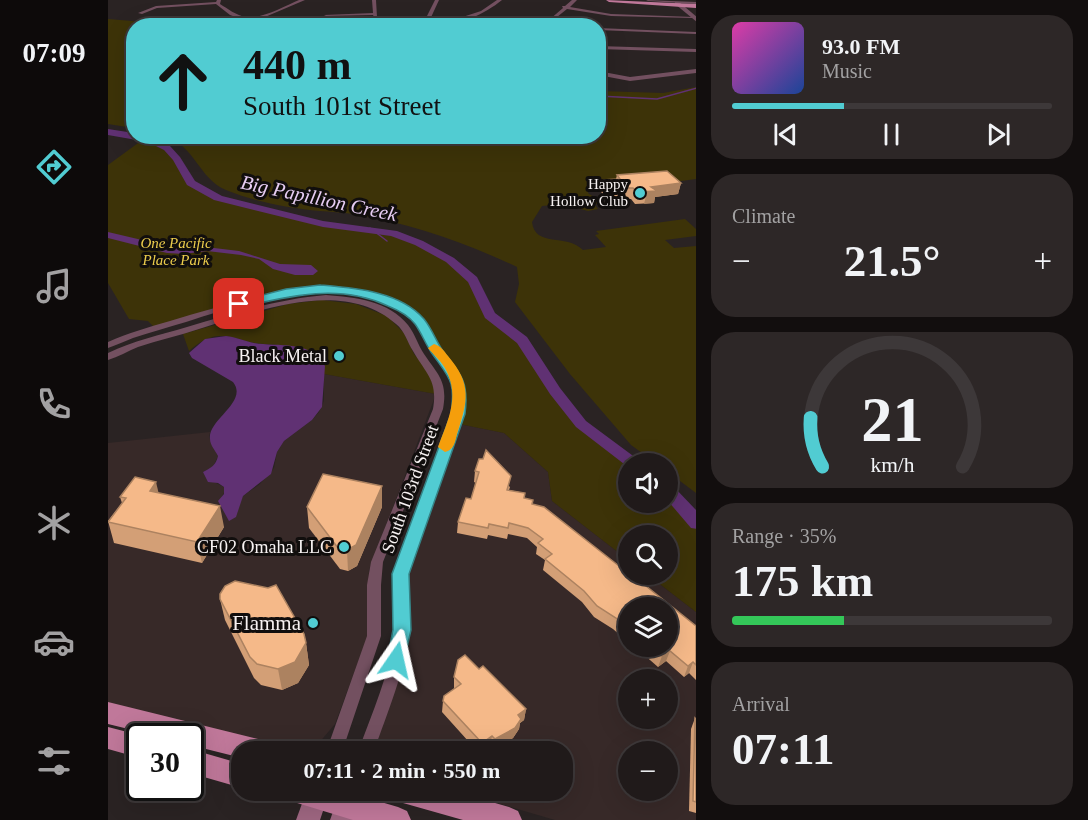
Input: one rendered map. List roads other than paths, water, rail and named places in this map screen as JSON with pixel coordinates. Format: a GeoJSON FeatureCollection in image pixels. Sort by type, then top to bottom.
{"type":"FeatureCollection","features":[{"type":"Feature","properties":{"kind":"main road"},"geometry":{"type":"LineString","coordinates":[[609,0],[696,5]]}},
{"type":"Feature","properties":{"kind":"main road"},"geometry":{"type":"LineString","coordinates":[[633,0],[678,4]]}},
{"type":"Feature","properties":{"kind":"main road"},"geometry":{"type":"LineString","coordinates":[[108,713],[231,744]]}},
{"type":"Feature","properties":{"kind":"main road"},"geometry":{"type":"LineString","coordinates":[[108,738],[126,743]]}},
{"type":"Feature","properties":{"kind":"main road"},"geometry":{"type":"LineString","coordinates":[[204,765],[231,773]]}},
{"type":"Feature","properties":{"kind":"main road"},"geometry":{"type":"LineString","coordinates":[[316,801],[348,806],[398,820]]}},
{"type":"Feature","properties":{"kind":"main road"},"geometry":{"type":"LineString","coordinates":[[442,801],[509,820]]}},
{"type":"Feature","properties":{"kind":"street"},"geometry":{"type":"LineString","coordinates":[[255,18],[274,13],[303,0]]}},
{"type":"Feature","properties":{"kind":"street"},"geometry":{"type":"LineString","coordinates":[[374,0],[376,18]]}},
{"type":"Feature","properties":{"kind":"street"},"geometry":{"type":"LineString","coordinates":[[428,18],[437,0]]}},
{"type":"Feature","properties":{"kind":"street"},"geometry":{"type":"LineString","coordinates":[[465,18],[476,15],[500,0]]}},
{"type":"Feature","properties":{"kind":"street"},"geometry":{"type":"LineString","coordinates":[[553,17],[575,0]]}},
{"type":"Feature","properties":{"kind":"street"},"geometry":{"type":"LineString","coordinates":[[648,0],[696,5]]}},
{"type":"Feature","properties":{"kind":"street"},"geometry":{"type":"LineString","coordinates":[[140,13],[156,7],[219,1],[225,11],[242,18]]}},
{"type":"Feature","properties":{"kind":"street"},"geometry":{"type":"LineString","coordinates":[[678,4],[694,19]]}},
{"type":"Feature","properties":{"kind":"street"},"geometry":{"type":"LineString","coordinates":[[564,7],[621,16],[694,19]]}},
{"type":"Feature","properties":{"kind":"street"},"geometry":{"type":"LineString","coordinates":[[326,15],[374,14]]}},
{"type":"Feature","properties":{"kind":"street"},"geometry":{"type":"LineString","coordinates":[[606,29],[696,33]]}},
{"type":"Feature","properties":{"kind":"street"},"geometry":{"type":"LineString","coordinates":[[606,47],[696,51]]}},
{"type":"Feature","properties":{"kind":"street"},"geometry":{"type":"LineString","coordinates":[[606,75],[632,78],[696,71]]}},
{"type":"Feature","properties":{"kind":"street"},"geometry":{"type":"LineString","coordinates":[[108,345],[129,336],[277,294],[320,289],[351,296]]}},
{"type":"Feature","properties":{"kind":"street"},"geometry":{"type":"LineString","coordinates":[[108,357],[136,345],[282,302],[351,296]]}},
{"type":"Feature","properties":{"kind":"street","name":"South 103rd Street"},"geometry":{"type":"LineString","coordinates":[[338,741],[374,636],[374,585],[377,562],[438,409],[441,394],[435,374],[399,321],[378,308],[351,296]]}},
{"type":"Feature","properties":{"kind":"street","name":"South 103rd Street"},"geometry":{"type":"LineString","coordinates":[[351,296],[386,300],[414,316],[428,333],[436,351],[452,368],[461,395],[458,414],[403,562],[399,587],[402,616],[400,643],[369,741]]}},
{"type":"Feature","properties":{"kind":"waterway"},"geometry":{"type":"LineString","coordinates":[[606,96],[657,99],[696,88]]}},
{"type":"Feature","properties":{"kind":"waterway","name":"Big Papillion Creek"},"geometry":{"type":"LineString","coordinates":[[108,132],[126,135]]}},
{"type":"Feature","properties":{"kind":"waterway","name":"Big Papillion Creek"},"geometry":{"type":"LineString","coordinates":[[159,144],[167,148],[177,159],[191,183],[218,198],[323,224],[393,233],[419,243],[450,260],[473,280],[490,315],[522,340],[555,391],[581,424],[621,453]]}},
{"type":"Feature","properties":{"kind":"waterway"},"geometry":{"type":"LineString","coordinates":[[370,228],[387,241]]}},
{"type":"Feature","properties":{"kind":"waterway","name":"Big Papillion Creek"},"geometry":{"type":"LineString","coordinates":[[678,502],[696,522]]}},
{"type":"Feature","properties":{"kind":"place","name":"Happy Hollow Club"},"geometry":{"type":"Point","coordinates":[640,193]}},
{"type":"Feature","properties":{"kind":"place","name":"Black Metal"},"geometry":{"type":"Point","coordinates":[339,356]}},
{"type":"Feature","properties":{"kind":"place","name":"CF02 Omaha LLC"},"geometry":{"type":"Point","coordinates":[344,547]}},
{"type":"Feature","properties":{"kind":"place","name":"Flamma"},"geometry":{"type":"Point","coordinates":[313,623]}},
{"type":"Feature","properties":{"kind":"park label","name":"One Pacific Place Park"},"geometry":{"type":"Point","coordinates":[176,252]}}]}
